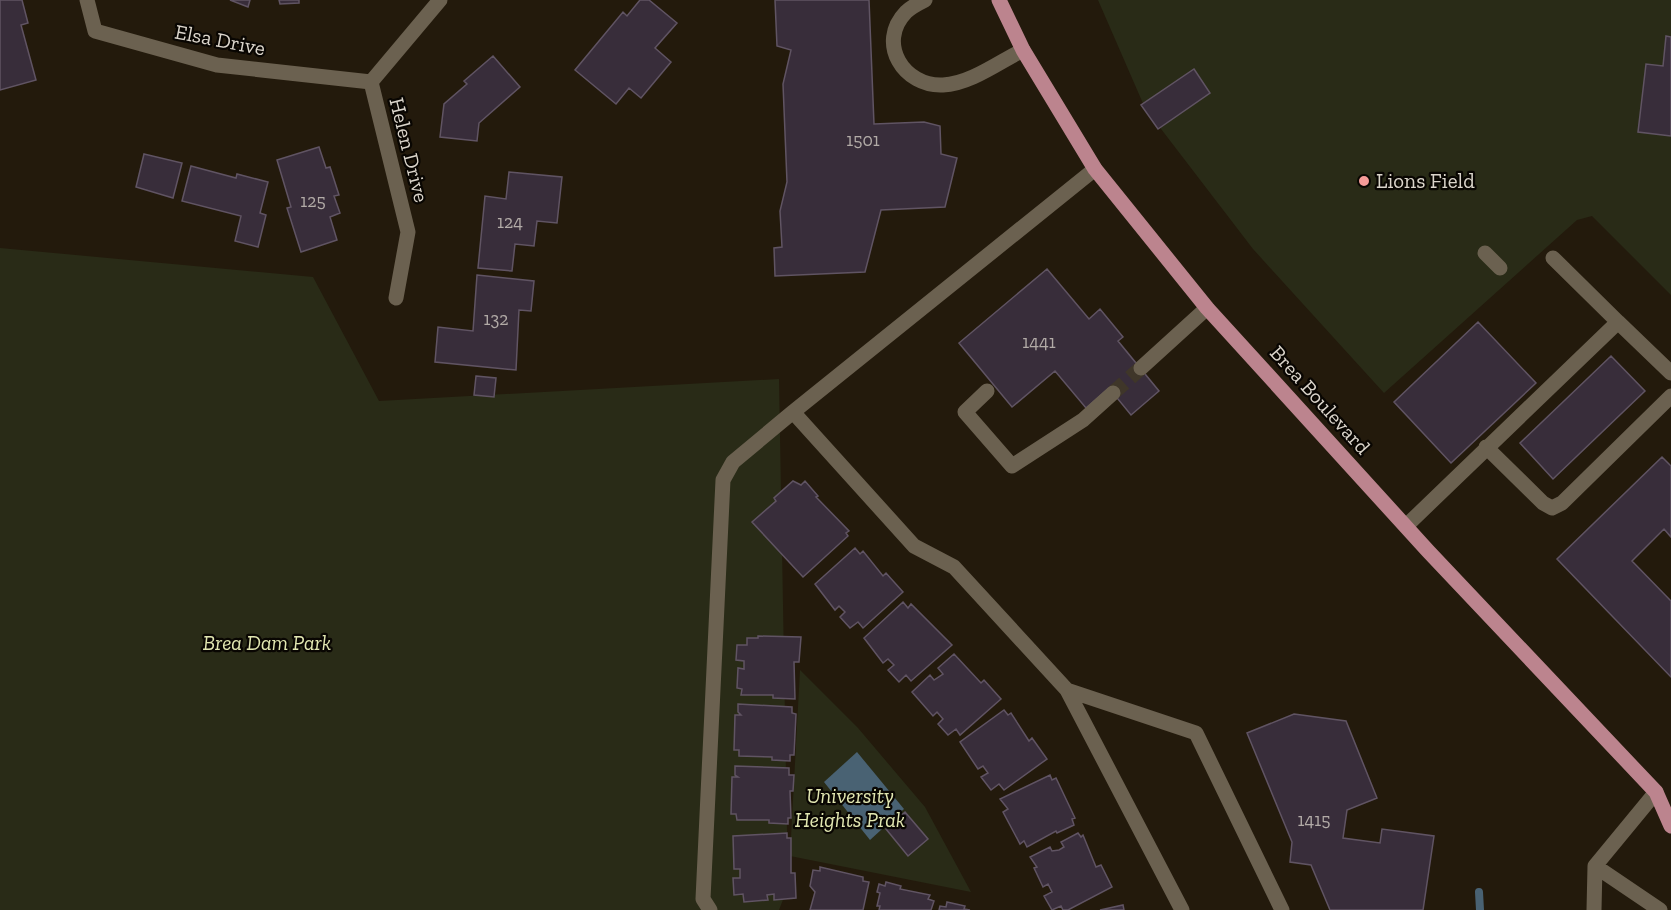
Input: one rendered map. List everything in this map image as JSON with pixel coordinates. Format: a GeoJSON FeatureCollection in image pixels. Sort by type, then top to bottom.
{"type":"FeatureCollection","features":[{"type":"Feature","properties":{"kind":"main road","name":"Brea Boulevard"},"geometry":{"type":"LineString","coordinates":[[999,0],[1023,50],[1095,169],[1207,308],[1406,526],[1664,792],[1671,826]]}},
{"type":"Feature","properties":{"kind":"street","name":"Elsa Drive"},"geometry":{"type":"LineString","coordinates":[[87,0],[95,31],[217,65],[371,82]]}},
{"type":"Feature","properties":{"kind":"street","name":"Helen Drive"},"geometry":{"type":"LineString","coordinates":[[396,298],[408,232],[371,82],[440,0]]}},
{"type":"Feature","properties":{"kind":"street"},"geometry":{"type":"LineString","coordinates":[[925,0],[906,12],[897,25],[893,40],[898,64],[916,80],[943,85],[960,82],[1023,50]]}},
{"type":"Feature","properties":{"kind":"street"},"geometry":{"type":"LineString","coordinates":[[710,910],[703,898],[723,480],[734,462],[793,412],[1095,169]]}},
{"type":"Feature","properties":{"kind":"street"},"geometry":{"type":"LineString","coordinates":[[1485,253],[1500,268]]}},
{"type":"Feature","properties":{"kind":"street"},"geometry":{"type":"LineString","coordinates":[[1553,258],[1671,373]]}},
{"type":"Feature","properties":{"kind":"street"},"geometry":{"type":"LineString","coordinates":[[1141,368],[1207,308]]}},
{"type":"Feature","properties":{"kind":"street"},"geometry":{"type":"LineString","coordinates":[[1406,526],[1618,322]]}},
{"type":"Feature","properties":{"kind":"street"},"geometry":{"type":"LineString","coordinates":[[987,391],[965,412],[1012,466],[1083,420],[1113,393]]}},
{"type":"Feature","properties":{"kind":"street"},"geometry":{"type":"LineString","coordinates":[[1486,447],[1543,503],[1552,508],[1562,503],[1671,396]]}},
{"type":"Feature","properties":{"kind":"street"},"geometry":{"type":"LineString","coordinates":[[793,412],[914,546],[954,567],[1067,690],[1182,910]]}},
{"type":"Feature","properties":{"kind":"street"},"geometry":{"type":"LineString","coordinates":[[1067,690],[1196,733],[1282,910]]}},
{"type":"Feature","properties":{"kind":"street"},"geometry":{"type":"LineString","coordinates":[[1594,910],[1595,866],[1664,792]]}},
{"type":"Feature","properties":{"kind":"street"},"geometry":{"type":"LineString","coordinates":[[1595,866],[1660,910]]}},
{"type":"Feature","properties":{"kind":"green space","name":"Lions Field"},"geometry":{"type":"Polygon","coordinates":[[[1098,0],[1671,0],[1671,295],[1592,216],[1577,220],[1384,393],[1253,249],[1145,108],[1098,0]]]}},
{"type":"Feature","properties":{"kind":"green space","name":"Brea Dam Park"},"geometry":{"type":"Polygon","coordinates":[[[0,248],[313,277],[379,401],[779,379],[788,887],[779,910],[0,910],[0,248]]]}},
{"type":"Feature","properties":{"kind":"green space","name":"University Heights Prak"},"geometry":{"type":"Polygon","coordinates":[[[800,670],[858,728],[925,807],[971,892],[790,856],[800,670]]]}},
{"type":"Feature","properties":{"kind":"water"},"geometry":{"type":"Polygon","coordinates":[[[857,752],[904,809],[870,840],[824,782],[857,752]]]}},
{"type":"Feature","properties":{"kind":"building"},"geometry":{"type":"Polygon","coordinates":[[[0,0],[22,0],[28,23],[21,25],[36,80],[0,90],[0,0]]]}},
{"type":"Feature","properties":{"kind":"building"},"geometry":{"type":"Polygon","coordinates":[[[230,0],[250,0],[248,7],[230,0]]]}},
{"type":"Feature","properties":{"kind":"building"},"geometry":{"type":"Polygon","coordinates":[[[279,0],[299,0],[299,3],[280,4],[279,0]]]}},
{"type":"Feature","properties":{"kind":"building"},"geometry":{"type":"Polygon","coordinates":[[[640,0],[649,0],[677,23],[655,48],[671,62],[641,98],[629,88],[616,104],[575,70],[623,12],[627,16],[640,0]]]}},
{"type":"Feature","properties":{"kind":"building"},"geometry":{"type":"Polygon","coordinates":[[[775,0],[869,0],[874,124],[924,122],[940,126],[941,154],[957,158],[945,207],[881,210],[865,272],[775,276],[774,248],[782,247],[780,211],[787,182],[783,84],[791,50],[777,46],[775,0]]]}},
{"type":"Feature","properties":{"kind":"building"},"geometry":{"type":"Polygon","coordinates":[[[1666,36],[1671,37],[1671,136],[1638,132],[1646,64],[1663,66],[1666,36]]]}},
{"type":"Feature","properties":{"kind":"building"},"geometry":{"type":"Polygon","coordinates":[[[493,56],[520,87],[479,123],[477,141],[440,137],[444,104],[467,84],[464,81],[493,56]]]}},
{"type":"Feature","properties":{"kind":"building"},"geometry":{"type":"Polygon","coordinates":[[[1194,69],[1210,93],[1158,129],[1141,105],[1194,69]]]}},
{"type":"Feature","properties":{"kind":"building"},"geometry":{"type":"Polygon","coordinates":[[[319,147],[326,168],[330,167],[339,195],[334,196],[340,213],[330,217],[337,240],[301,252],[287,208],[291,207],[277,160],[319,147]]]}},
{"type":"Feature","properties":{"kind":"building"},"geometry":{"type":"Polygon","coordinates":[[[144,154],[182,163],[173,198],[136,187],[144,154]]]}},
{"type":"Feature","properties":{"kind":"building"},"geometry":{"type":"Polygon","coordinates":[[[191,166],[236,178],[237,174],[268,182],[260,213],[266,215],[258,247],[235,241],[241,216],[182,201],[191,166]]]}},
{"type":"Feature","properties":{"kind":"building"},"geometry":{"type":"Polygon","coordinates":[[[509,172],[562,177],[557,223],[537,221],[534,246],[515,244],[512,271],[478,268],[485,196],[506,199],[509,172]]]}},
{"type":"Feature","properties":{"kind":"building"},"geometry":{"type":"Polygon","coordinates":[[[1047,269],[1089,319],[1100,309],[1123,337],[1118,341],[1159,391],[1131,415],[1109,388],[1086,408],[1055,371],[1012,407],[959,343],[1047,269]]]}},
{"type":"Feature","properties":{"kind":"building"},"geometry":{"type":"Polygon","coordinates":[[[477,275],[534,281],[531,311],[519,310],[516,370],[435,362],[438,327],[473,331],[477,275]]]}},
{"type":"Feature","properties":{"kind":"building"},"geometry":{"type":"Polygon","coordinates":[[[1478,322],[1536,383],[1451,463],[1394,402],[1478,322]]]}},
{"type":"Feature","properties":{"kind":"building"},"geometry":{"type":"Polygon","coordinates":[[[1611,356],[1645,391],[1553,479],[1520,443],[1611,356]]]}},
{"type":"Feature","properties":{"kind":"building"},"geometry":{"type":"Polygon","coordinates":[[[476,376],[496,378],[494,397],[474,395],[476,376]]]}},
{"type":"Feature","properties":{"kind":"building"},"geometry":{"type":"Polygon","coordinates":[[[1662,457],[1671,466],[1671,537],[1664,529],[1632,561],[1671,601],[1671,677],[1557,559],[1662,457]]]}},
{"type":"Feature","properties":{"kind":"building"},"geometry":{"type":"Polygon","coordinates":[[[793,481],[801,485],[805,481],[818,496],[816,497],[849,531],[846,533],[848,536],[803,577],[752,522],[776,501],[774,498],[793,481]]]}},
{"type":"Feature","properties":{"kind":"building"},"geometry":{"type":"Polygon","coordinates":[[[855,548],[860,554],[863,551],[883,576],[886,573],[903,592],[863,628],[858,622],[850,628],[840,617],[845,612],[839,606],[835,610],[815,584],[855,548]]]}},
{"type":"Feature","properties":{"kind":"building"},"geometry":{"type":"Polygon","coordinates":[[[903,602],[908,608],[911,604],[952,645],[911,681],[906,675],[899,682],[888,670],[894,665],[888,659],[883,663],[864,638],[903,602]]]}},
{"type":"Feature","properties":{"kind":"building"},"geometry":{"type":"Polygon","coordinates":[[[758,636],[801,637],[799,662],[794,662],[795,699],[773,698],[773,695],[741,695],[742,689],[737,688],[738,668],[744,669],[744,661],[736,660],[737,645],[747,645],[747,638],[758,638],[758,636]]]}},
{"type":"Feature","properties":{"kind":"building"},"geometry":{"type":"Polygon","coordinates":[[[954,654],[981,683],[984,680],[1001,699],[960,735],[956,729],[948,735],[938,724],[943,719],[937,712],[933,716],[912,692],[930,675],[934,680],[943,674],[938,668],[954,654]]]}},
{"type":"Feature","properties":{"kind":"building"},"geometry":{"type":"Polygon","coordinates":[[[738,704],[792,707],[792,713],[796,714],[794,755],[790,755],[790,761],[772,760],[772,757],[739,756],[739,750],[734,750],[735,715],[741,715],[738,712],[738,704]]]}},
{"type":"Feature","properties":{"kind":"building"},"geometry":{"type":"Polygon","coordinates":[[[1004,710],[1008,715],[1011,713],[1029,741],[1032,738],[1047,759],[1004,790],[999,784],[991,790],[981,777],[988,773],[983,766],[978,769],[960,742],[1004,710]]]}},
{"type":"Feature","properties":{"kind":"building"},"geometry":{"type":"Polygon","coordinates":[[[1294,714],[1346,721],[1377,798],[1347,810],[1343,838],[1380,843],[1382,829],[1434,836],[1423,910],[1330,910],[1311,865],[1290,862],[1292,842],[1247,733],[1294,714]]]}},
{"type":"Feature","properties":{"kind":"building"},"geometry":{"type":"Polygon","coordinates":[[[735,766],[789,768],[789,775],[794,775],[793,791],[790,791],[791,818],[788,818],[788,824],[769,823],[769,820],[737,820],[736,814],[731,814],[732,777],[738,777],[735,775],[735,766]]]}},
{"type":"Feature","properties":{"kind":"building"},"geometry":{"type":"Polygon","coordinates":[[[1050,775],[1052,780],[1056,778],[1075,818],[1072,819],[1074,825],[1057,833],[1056,831],[1027,847],[1024,841],[1020,844],[1003,812],[1008,809],[1000,799],[1050,775]]]}},
{"type":"Feature","properties":{"kind":"building"},"geometry":{"type":"Polygon","coordinates":[[[905,812],[928,839],[908,856],[886,829],[905,812]]]}},
{"type":"Feature","properties":{"kind":"building"},"geometry":{"type":"Polygon","coordinates":[[[787,833],[787,838],[791,838],[791,873],[795,873],[796,898],[774,900],[774,894],[767,895],[768,900],[744,902],[743,894],[734,895],[733,878],[740,878],[740,869],[734,869],[733,836],[787,833]]]}},
{"type":"Feature","properties":{"kind":"building"},"geometry":{"type":"Polygon","coordinates":[[[1078,833],[1081,837],[1083,835],[1096,867],[1101,865],[1112,887],[1068,910],[1063,910],[1061,906],[1052,910],[1044,896],[1052,892],[1048,884],[1043,887],[1034,868],[1037,867],[1030,857],[1050,847],[1052,851],[1059,850],[1064,847],[1061,842],[1078,833]]]}},
{"type":"Feature","properties":{"kind":"building"},"geometry":{"type":"Polygon","coordinates":[[[820,867],[863,877],[863,881],[869,882],[863,910],[810,910],[815,892],[810,886],[813,870],[820,871],[820,867]]]}},
{"type":"Feature","properties":{"kind":"building"},"geometry":{"type":"Polygon","coordinates":[[[886,882],[901,886],[900,889],[930,895],[928,899],[934,901],[931,910],[879,910],[880,906],[877,906],[880,893],[877,892],[879,884],[885,886],[886,882]]]}},
{"type":"Feature","properties":{"kind":"building"},"geometry":{"type":"Polygon","coordinates":[[[947,902],[965,906],[964,909],[970,910],[939,910],[940,906],[946,907],[947,902]]]}},
{"type":"Feature","properties":{"kind":"building"},"geometry":{"type":"Polygon","coordinates":[[[1123,905],[1124,910],[1100,910],[1123,905]]]}},
{"type":"Feature","properties":{"kind":"waterway"},"geometry":{"type":"LineString","coordinates":[[1479,892],[1480,910]]}},
{"type":"Feature","properties":{"kind":"tunnel"},"geometry":{"type":"LineString","coordinates":[[1113,393],[1141,368]]}},
{"type":"Feature","properties":{"kind":"place","name":"Lions Field"},"geometry":{"type":"Point","coordinates":[1364,181]}}]}
